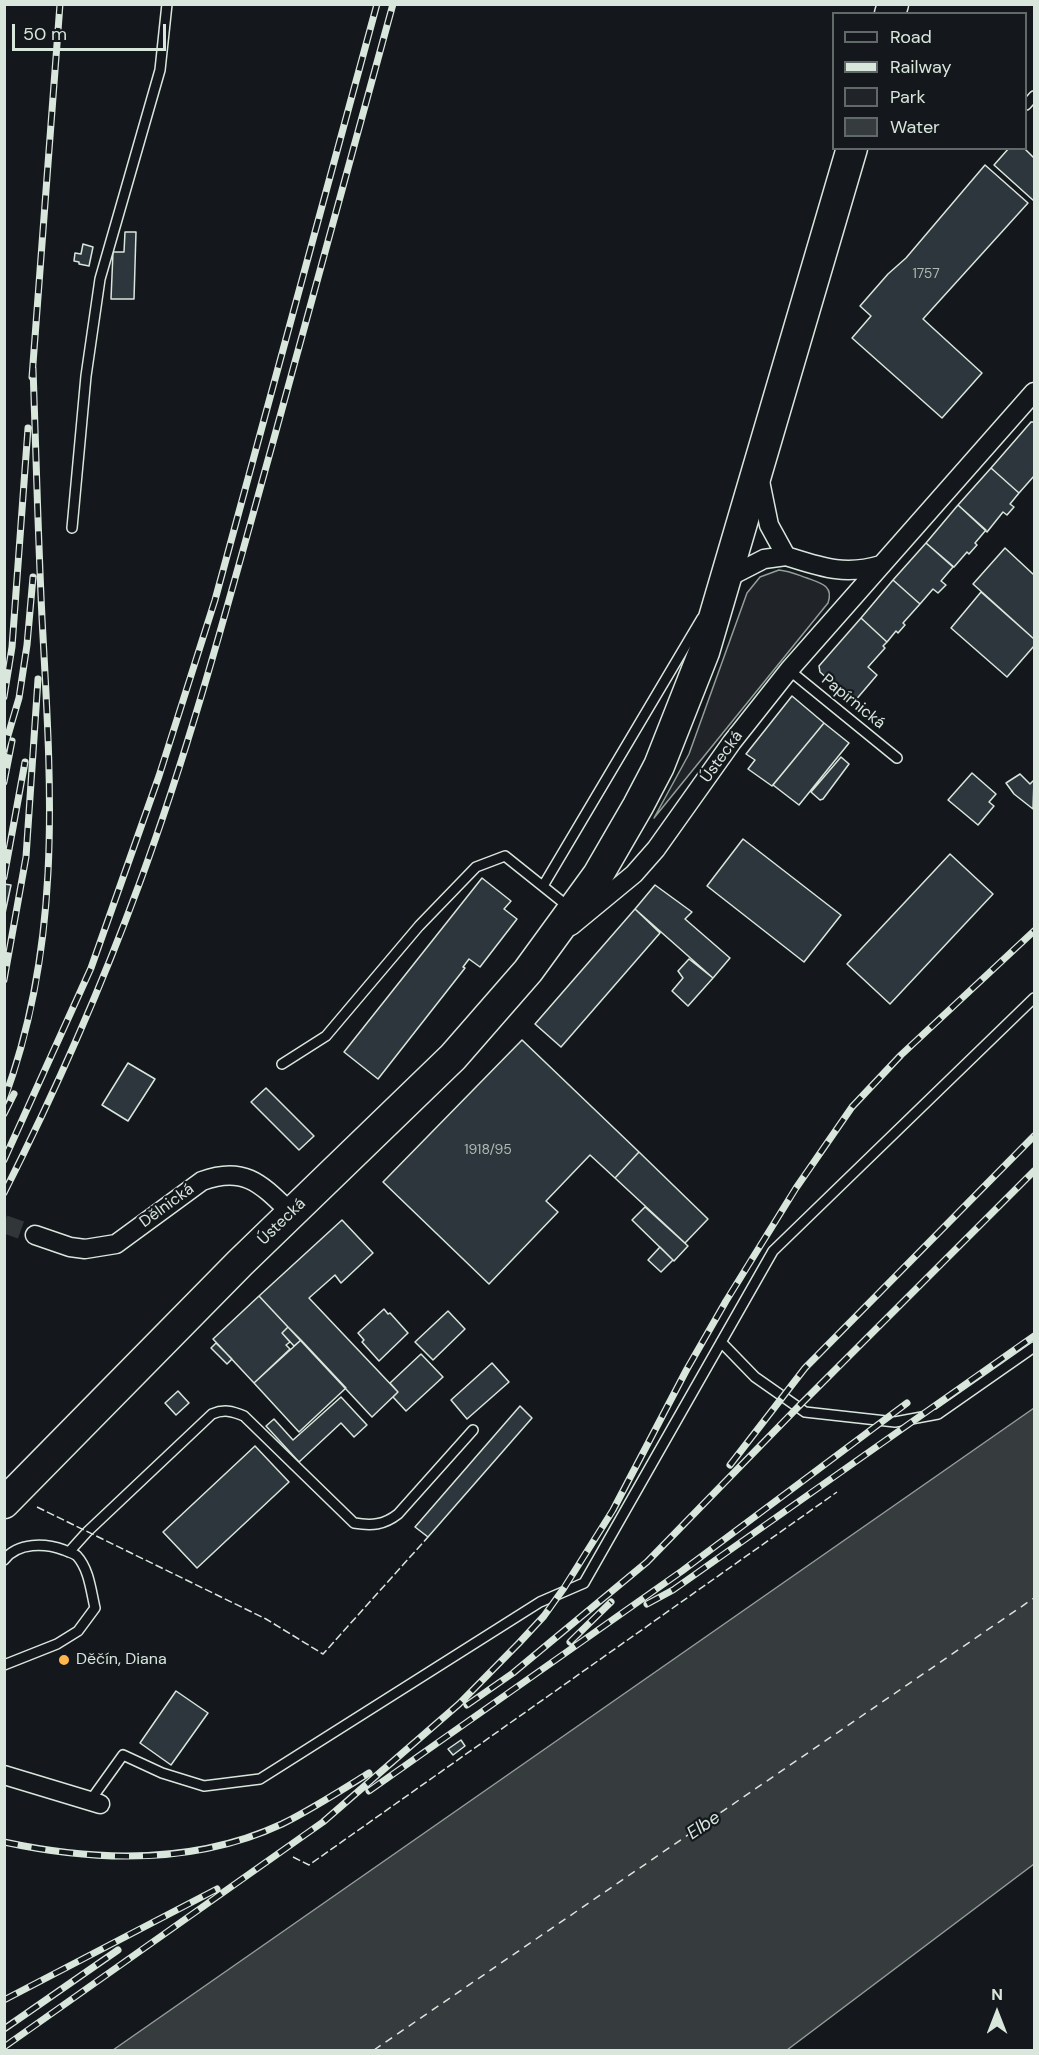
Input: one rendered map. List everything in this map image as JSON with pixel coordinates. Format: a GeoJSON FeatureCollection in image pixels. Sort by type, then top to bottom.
{"type":"FeatureCollection","features":[{"type":"Feature","properties":{"kind":"main road","name":"Ústecká"},"geometry":{"type":"LineString","coordinates":[[4,1503],[291,1213],[453,1057],[528,971],[598,875],[659,766],[704,652],[851,150]]}},
{"type":"Feature","properties":{"kind":"street","name":"Ústecká"},"geometry":{"type":"LineString","coordinates":[[554,937],[585,916],[634,874],[656,849],[732,742],[789,670],[1035,392]]}},
{"type":"Feature","properties":{"kind":"street"},"geometry":{"type":"LineString","coordinates":[[759,470],[769,525],[786,556]]}},
{"type":"Feature","properties":{"kind":"street"},"geometry":{"type":"LineString","coordinates":[[727,578],[764,559],[786,556],[829,570],[860,571],[881,565]]}},
{"type":"Feature","properties":{"kind":"street","name":"Dělnická"},"geometry":{"type":"LineString","coordinates":[[35,1235],[78,1248],[100,1248],[116,1244],[202,1181],[217,1175],[245,1176],[261,1185],[291,1213]]}},
{"type":"Feature","properties":{"kind":"street"},"geometry":{"type":"LineString","coordinates":[[4,1775],[95,1802]]}},
{"type":"Feature","properties":{"kind":"lane"},"geometry":{"type":"LineString","coordinates":[[72,528],[87,376],[100,279],[160,70],[167,4]]}},
{"type":"Feature","properties":{"kind":"lane"},"geometry":{"type":"LineString","coordinates":[[543,886],[677,658],[727,578]]}},
{"type":"Feature","properties":{"kind":"lane","name":"Papírnická"},"geometry":{"type":"LineString","coordinates":[[789,670],[897,758]]}},
{"type":"Feature","properties":{"kind":"lane"},"geometry":{"type":"LineString","coordinates":[[282,1064],[326,1036],[419,926],[476,867],[505,856],[572,910]]}},
{"type":"Feature","properties":{"kind":"lane"},"geometry":{"type":"LineString","coordinates":[[95,1802],[123,1755],[162,1773],[204,1786],[260,1779],[540,1602],[584,1583],[773,1251],[1035,998]]}},
{"type":"Feature","properties":{"kind":"lane"},"geometry":{"type":"LineString","coordinates":[[721,1342],[755,1377],[805,1412],[895,1422],[938,1414],[1035,1347]]}},
{"type":"Feature","properties":{"kind":"lane"},"geometry":{"type":"LineString","coordinates":[[69,1552],[87,1532],[212,1414],[222,1410],[244,1416],[354,1523],[371,1526],[387,1522],[398,1514],[473,1430]]}},
{"type":"Feature","properties":{"kind":"lane"},"geometry":{"type":"LineString","coordinates":[[4,1560],[9,1554],[26,1547],[50,1545],[76,1555],[89,1577],[94,1608],[78,1631],[57,1644],[4,1665]]}},
{"type":"Feature","properties":{"kind":"green space"},"geometry":{"type":"Polygon","coordinates":[[[779,570],[794,573],[825,586],[829,593],[828,603],[654,818],[689,754],[747,593],[760,577],[779,570]]]}},
{"type":"Feature","properties":{"kind":"water","name":"Elbe"},"geometry":{"type":"Polygon","coordinates":[[[1034,1408],[1034,1864],[787,2050],[113,2050],[1034,1408]]]}},
{"type":"Feature","properties":{"kind":"building"},"geometry":{"type":"Polygon","coordinates":[[[1007,150],[1026,150],[1034,158],[1034,201],[994,165],[1007,150]]]}},
{"type":"Feature","properties":{"kind":"building"},"geometry":{"type":"Polygon","coordinates":[[[985,165],[1028,203],[923,319],[982,373],[942,418],[852,338],[871,316],[860,306],[888,274],[906,258],[985,165]]]}},
{"type":"Feature","properties":{"kind":"building"},"geometry":{"type":"Polygon","coordinates":[[[125,232],[136,232],[134,299],[111,299],[113,252],[124,252],[125,232]]]}},
{"type":"Feature","properties":{"kind":"building"},"geometry":{"type":"Polygon","coordinates":[[[83,244],[93,247],[89,266],[74,261],[75,253],[81,254],[83,244]]]}},
{"type":"Feature","properties":{"kind":"building"},"geometry":{"type":"Polygon","coordinates":[[[1031,422],[1034,422],[1034,476],[1019,493],[991,468],[1031,422]]]}},
{"type":"Feature","properties":{"kind":"building"},"geometry":{"type":"Polygon","coordinates":[[[991,468],[1019,493],[1010,504],[1014,507],[1007,515],[1003,512],[987,532],[958,505],[991,468]]]}},
{"type":"Feature","properties":{"kind":"building"},"geometry":{"type":"Polygon","coordinates":[[[958,505],[986,530],[975,543],[977,545],[969,554],[967,552],[954,567],[926,543],[958,505]]]}},
{"type":"Feature","properties":{"kind":"building"},"geometry":{"type":"Polygon","coordinates":[[[926,543],[953,567],[941,581],[946,585],[938,593],[933,589],[920,604],[893,580],[926,543]]]}},
{"type":"Feature","properties":{"kind":"building"},"geometry":{"type":"Polygon","coordinates":[[[1005,548],[1034,575],[1034,639],[973,584],[1005,548]]]}},
{"type":"Feature","properties":{"kind":"building"},"geometry":{"type":"Polygon","coordinates":[[[893,580],[920,604],[903,623],[905,625],[898,633],[896,631],[887,642],[861,618],[893,580]]]}},
{"type":"Feature","properties":{"kind":"building"},"geometry":{"type":"Polygon","coordinates":[[[981,592],[1034,639],[1034,646],[1007,677],[951,628],[981,592]]]}},
{"type":"Feature","properties":{"kind":"building"},"geometry":{"type":"Polygon","coordinates":[[[861,618],[887,642],[883,646],[885,648],[868,667],[877,675],[854,702],[820,672],[819,666],[861,618]]]}},
{"type":"Feature","properties":{"kind":"building"},"geometry":{"type":"Polygon","coordinates":[[[792,696],[824,723],[772,786],[748,769],[755,760],[746,754],[792,696]]]}},
{"type":"Feature","properties":{"kind":"building"},"geometry":{"type":"Polygon","coordinates":[[[824,723],[849,743],[799,805],[773,785],[824,723]]]}},
{"type":"Feature","properties":{"kind":"building"},"geometry":{"type":"Polygon","coordinates":[[[841,757],[849,764],[820,800],[811,792],[841,757]]]}},
{"type":"Feature","properties":{"kind":"building"},"geometry":{"type":"Polygon","coordinates":[[[972,773],[996,794],[989,802],[994,806],[978,825],[948,800],[972,773]]]}},
{"type":"Feature","properties":{"kind":"building"},"geometry":{"type":"Polygon","coordinates":[[[1020,774],[1030,784],[1034,780],[1033,809],[1014,794],[1006,783],[1020,774]]]}},
{"type":"Feature","properties":{"kind":"building"},"geometry":{"type":"Polygon","coordinates":[[[743,839],[841,915],[804,962],[707,886],[743,839]]]}},
{"type":"Feature","properties":{"kind":"building"},"geometry":{"type":"Polygon","coordinates":[[[950,854],[993,894],[890,1004],[847,964],[950,854]]]}},
{"type":"Feature","properties":{"kind":"building"},"geometry":{"type":"Polygon","coordinates":[[[482,878],[511,901],[504,909],[517,919],[480,967],[469,959],[463,967],[465,968],[378,1079],[344,1052],[482,878]]]}},
{"type":"Feature","properties":{"kind":"building"},"geometry":{"type":"Polygon","coordinates":[[[4,884],[11,885],[4,918],[4,884]]]}},
{"type":"Feature","properties":{"kind":"building"},"geometry":{"type":"Polygon","coordinates":[[[655,885],[692,912],[685,919],[730,958],[713,978],[635,909],[655,885]]]}},
{"type":"Feature","properties":{"kind":"building"},"geometry":{"type":"Polygon","coordinates":[[[635,909],[660,933],[561,1047],[535,1024],[635,909]]]}},
{"type":"Feature","properties":{"kind":"building"},"geometry":{"type":"Polygon","coordinates":[[[689,959],[713,978],[688,1006],[672,991],[683,978],[678,971],[689,959]]]}},
{"type":"Feature","properties":{"kind":"building"},"geometry":{"type":"Polygon","coordinates":[[[522,1040],[639,1152],[615,1178],[590,1155],[546,1201],[558,1212],[489,1284],[383,1182],[522,1040]]]}},
{"type":"Feature","properties":{"kind":"building"},"geometry":{"type":"Polygon","coordinates":[[[128,1063],[155,1079],[128,1121],[102,1105],[128,1063]]]}},
{"type":"Feature","properties":{"kind":"building"},"geometry":{"type":"Polygon","coordinates":[[[266,1088],[314,1136],[299,1150],[251,1102],[266,1088]]]}},
{"type":"Feature","properties":{"kind":"building"},"geometry":{"type":"Polygon","coordinates":[[[639,1152],[708,1219],[685,1243],[615,1178],[639,1152]]]}},
{"type":"Feature","properties":{"kind":"building"},"geometry":{"type":"Polygon","coordinates":[[[645,1207],[688,1246],[674,1261],[632,1220],[645,1207]]]}},
{"type":"Feature","properties":{"kind":"building"},"geometry":{"type":"Polygon","coordinates":[[[342,1220],[373,1253],[341,1283],[335,1275],[309,1298],[398,1392],[372,1417],[259,1296],[342,1220]]]}},
{"type":"Feature","properties":{"kind":"building"},"geometry":{"type":"Polygon","coordinates":[[[660,1247],[673,1260],[661,1272],[648,1260],[660,1247]]]}},
{"type":"Feature","properties":{"kind":"building"},"geometry":{"type":"Polygon","coordinates":[[[259,1296],[288,1327],[282,1333],[290,1342],[286,1345],[290,1349],[254,1383],[213,1339],[259,1296]]]}},
{"type":"Feature","properties":{"kind":"building"},"geometry":{"type":"Polygon","coordinates":[[[384,1309],[408,1333],[379,1361],[362,1342],[364,1340],[358,1333],[384,1309]]]}},
{"type":"Feature","properties":{"kind":"building"},"geometry":{"type":"Polygon","coordinates":[[[448,1311],[465,1329],[433,1360],[415,1342],[448,1311]]]}},
{"type":"Feature","properties":{"kind":"building"},"geometry":{"type":"Polygon","coordinates":[[[288,1327],[301,1340],[294,1346],[282,1333],[288,1327]]]}},
{"type":"Feature","properties":{"kind":"building"},"geometry":{"type":"Polygon","coordinates":[[[301,1340],[346,1388],[299,1432],[254,1383],[301,1340]]]}},
{"type":"Feature","properties":{"kind":"building"},"geometry":{"type":"Polygon","coordinates":[[[216,1343],[232,1359],[227,1364],[211,1348],[216,1343]]]}},
{"type":"Feature","properties":{"kind":"building"},"geometry":{"type":"Polygon","coordinates":[[[421,1354],[443,1377],[406,1411],[393,1397],[398,1392],[390,1383],[421,1354]]]}},
{"type":"Feature","properties":{"kind":"building"},"geometry":{"type":"Polygon","coordinates":[[[492,1363],[509,1382],[467,1419],[451,1400],[492,1363]]]}},
{"type":"Feature","properties":{"kind":"building"},"geometry":{"type":"Polygon","coordinates":[[[178,1391],[189,1403],[176,1415],[165,1403],[178,1391]]]}},
{"type":"Feature","properties":{"kind":"building"},"geometry":{"type":"Polygon","coordinates":[[[341,1397],[367,1425],[354,1437],[341,1423],[299,1462],[266,1426],[274,1419],[293,1440],[341,1397]]]}},
{"type":"Feature","properties":{"kind":"building"},"geometry":{"type":"Polygon","coordinates":[[[520,1406],[532,1418],[428,1537],[415,1527],[520,1406]]]}},
{"type":"Feature","properties":{"kind":"building"},"geometry":{"type":"Polygon","coordinates":[[[255,1446],[289,1482],[197,1568],[163,1532],[255,1446]]]}},
{"type":"Feature","properties":{"kind":"building"},"geometry":{"type":"Polygon","coordinates":[[[176,1691],[208,1713],[171,1765],[140,1743],[176,1691]]]}},
{"type":"Feature","properties":{"kind":"building"},"geometry":{"type":"Polygon","coordinates":[[[461,1740],[465,1746],[453,1755],[448,1749],[461,1740]]]}},
{"type":"Feature","properties":{"kind":"ferry route"},"geometry":{"type":"LineString","coordinates":[[374,2050],[1034,1598]]}},
{"type":"Feature","properties":{"kind":"tunnel"},"geometry":{"type":"LineString","coordinates":[[4,1224],[35,1235]]}},
{"type":"Feature","properties":{"kind":"railway"},"geometry":{"type":"LineString","coordinates":[[32,377],[60,4]]}},
{"type":"Feature","properties":{"kind":"railway"},"geometry":{"type":"LineString","coordinates":[[4,1160],[91,968],[159,776],[215,600],[377,4]]}},
{"type":"Feature","properties":{"kind":"railway"},"geometry":{"type":"LineString","coordinates":[[4,1193],[59,1078],[125,922],[195,718],[393,4]]}},
{"type":"Feature","properties":{"kind":"railway"},"geometry":{"type":"LineString","coordinates":[[4,1100],[23,1040],[36,981],[44,921],[48,862],[48,741],[33,368]]}},
{"type":"Feature","properties":{"kind":"railway"},"geometry":{"type":"LineString","coordinates":[[4,697],[12,647],[28,428]]}},
{"type":"Feature","properties":{"kind":"railway"},"geometry":{"type":"LineString","coordinates":[[4,749],[19,698],[27,645],[33,577]]}},
{"type":"Feature","properties":{"kind":"railway"},"geometry":{"type":"LineString","coordinates":[[4,980],[26,857],[38,679]]}},
{"type":"Feature","properties":{"kind":"railway"},"geometry":{"type":"LineString","coordinates":[[4,782],[12,741]]}},
{"type":"Feature","properties":{"kind":"railway"},"geometry":{"type":"LineString","coordinates":[[4,877],[25,762]]}},
{"type":"Feature","properties":{"kind":"railway"},"geometry":{"type":"LineString","coordinates":[[4,2047],[323,1822],[459,1704],[544,1616],[613,1510],[687,1369],[726,1301],[796,1188],[852,1107],[901,1055],[1034,931]]}},
{"type":"Feature","properties":{"kind":"railway"},"geometry":{"type":"LineString","coordinates":[[4,1114],[14,1094]]}},
{"type":"Feature","properties":{"kind":"railway"},"geometry":{"type":"LineString","coordinates":[[730,1465],[805,1368],[1034,1136]]}},
{"type":"Feature","properties":{"kind":"railway"},"geometry":{"type":"LineString","coordinates":[[467,1705],[513,1673],[647,1562],[1034,1171]]}},
{"type":"Feature","properties":{"kind":"railway"},"geometry":{"type":"LineString","coordinates":[[647,1604],[673,1590],[1034,1336]]}},
{"type":"Feature","properties":{"kind":"railway"},"geometry":{"type":"LineString","coordinates":[[369,1791],[682,1571],[907,1403]]}},
{"type":"Feature","properties":{"kind":"railway"},"geometry":{"type":"LineString","coordinates":[[570,1642],[611,1602]]}},
{"type":"Feature","properties":{"kind":"railway"},"geometry":{"type":"LineString","coordinates":[[4,1842],[39,1849],[110,1856],[145,1856],[215,1847],[282,1824],[369,1773]]}},
{"type":"Feature","properties":{"kind":"railway"},"geometry":{"type":"LineString","coordinates":[[4,2000],[217,1889]]}},
{"type":"Feature","properties":{"kind":"railway"},"geometry":{"type":"LineString","coordinates":[[4,2029],[118,1950]]}},
{"type":"Feature","properties":{"kind":"fence"},"geometry":{"type":"LineString","coordinates":[[293,1857],[309,1865],[837,1492]]}},
{"type":"Feature","properties":{"kind":"fence"},"geometry":{"type":"LineString","coordinates":[[37,1507],[266,1619],[323,1654],[428,1537]]}},
{"type":"Feature","properties":{"kind":"place","name":"Děčín, Diana"},"geometry":{"type":"Point","coordinates":[64,1660]}}]}
